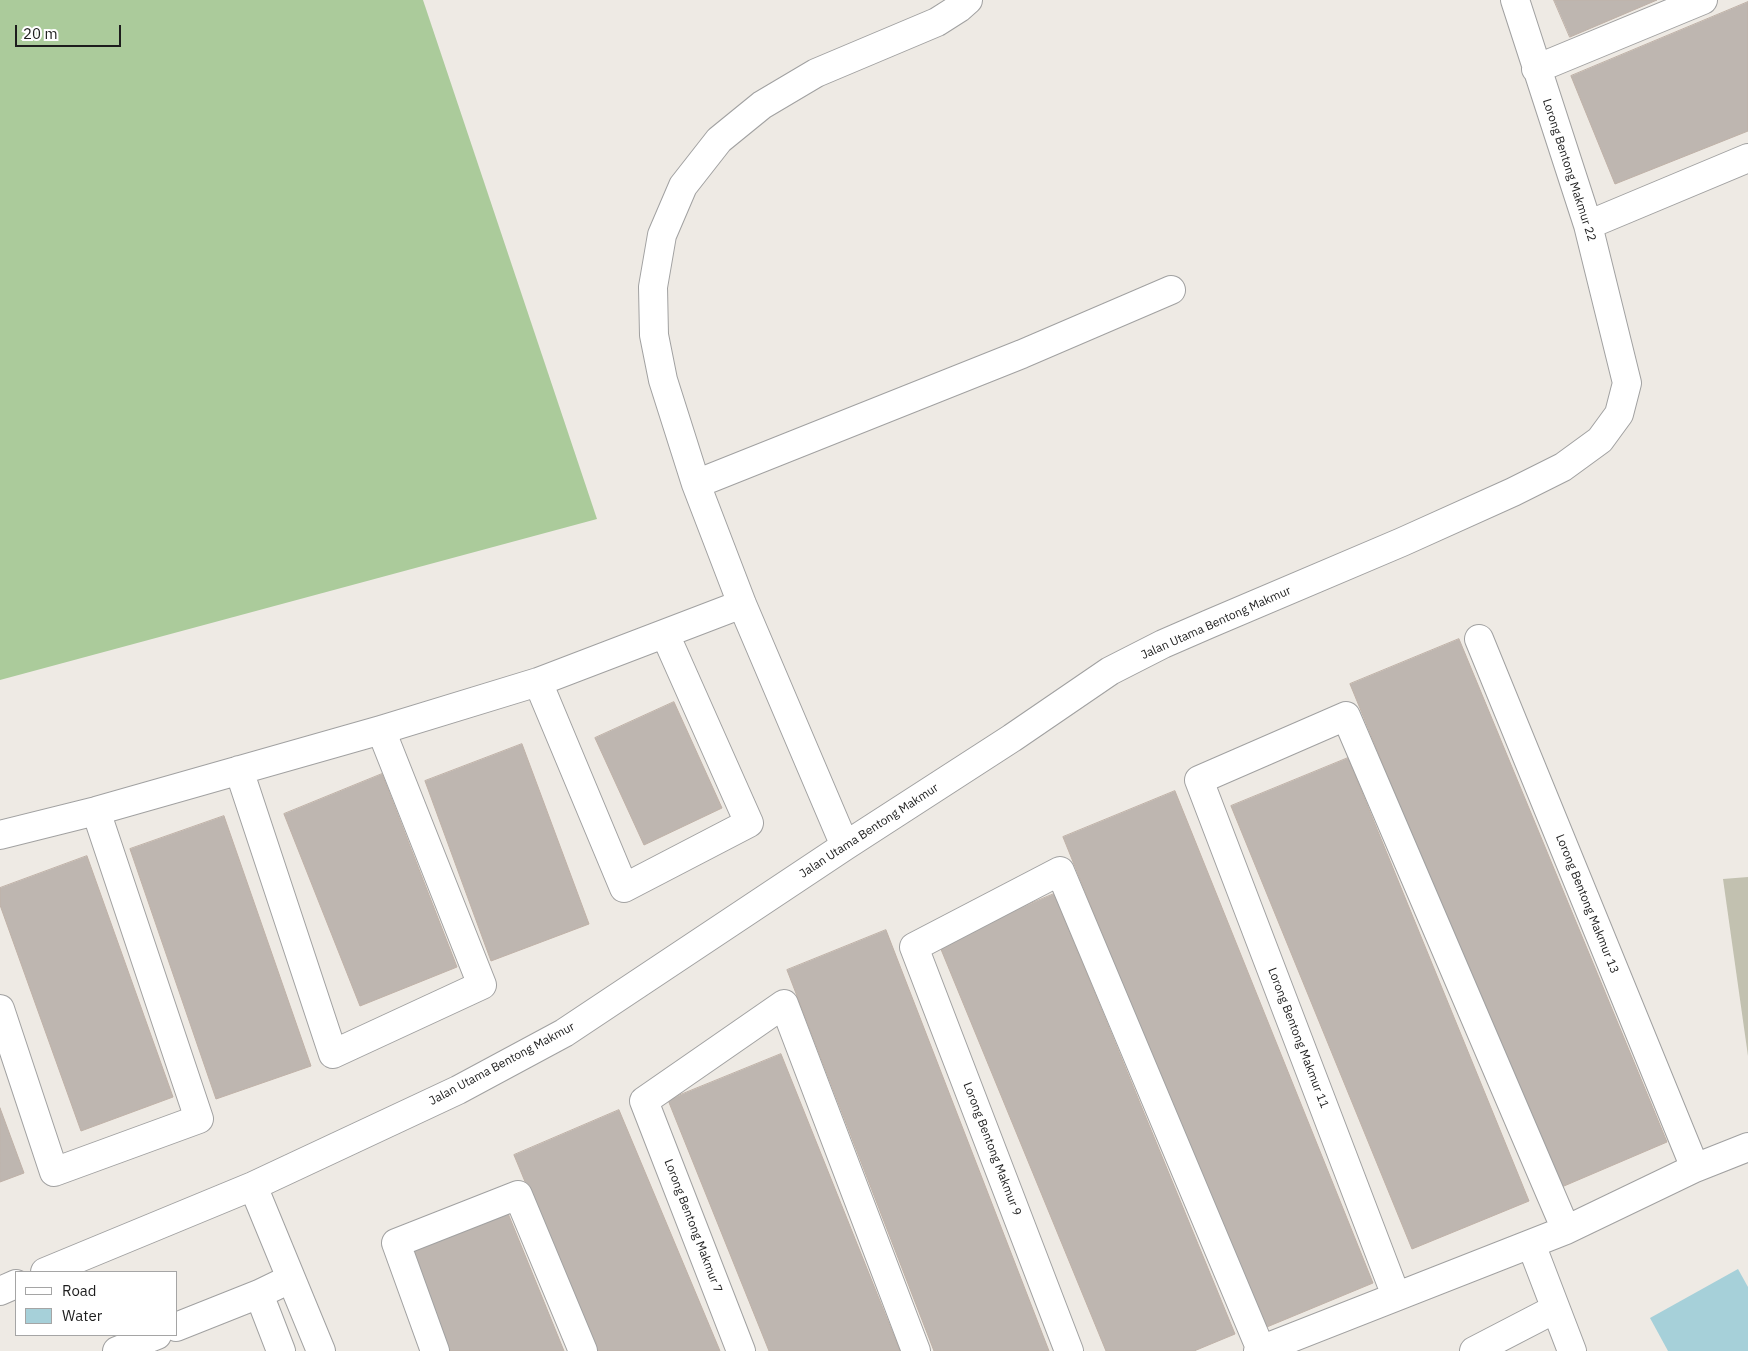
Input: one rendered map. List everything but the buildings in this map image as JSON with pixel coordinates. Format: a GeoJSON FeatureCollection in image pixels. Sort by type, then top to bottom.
{"type":"FeatureCollection","features":[{"type":"Feature","properties":{"kind":"street"},"geometry":{"type":"LineString","coordinates":[[845,846],[742,604],[696,484],[663,380],[654,335],[653,287],[662,235],[683,186],[719,140],[762,105],[816,72],[937,22],[968,0]]}},
{"type":"Feature","properties":{"kind":"street","name":"Lorong Bentong Makmur 22"},"geometry":{"type":"LineString","coordinates":[[1515,0],[1588,225],[1617,342]]}},
{"type":"Feature","properties":{"kind":"street"},"geometry":{"type":"LineString","coordinates":[[1536,69],[1704,0]]}},
{"type":"Feature","properties":{"kind":"street"},"geometry":{"type":"LineString","coordinates":[[1588,225],[1748,158]]}},
{"type":"Feature","properties":{"kind":"street"},"geometry":{"type":"LineString","coordinates":[[696,484],[1022,354],[1171,290]]}},
{"type":"Feature","properties":{"kind":"street","name":"Jalan Utama Bentong Makmur"},"geometry":{"type":"LineString","coordinates":[[47,1271],[253,1186],[458,1090],[564,1033],[845,846],[1012,738],[1110,671],[1163,644],[1402,542],[1513,492],[1563,467],[1600,440],[1619,414],[1627,383],[1617,342]]}},
{"type":"Feature","properties":{"kind":"street"},"geometry":{"type":"LineString","coordinates":[[0,835],[381,730],[538,682],[742,604]]}},
{"type":"Feature","properties":{"kind":"street"},"geometry":{"type":"LineString","coordinates":[[538,682],[624,888],[749,823],[665,634]]}},
{"type":"Feature","properties":{"kind":"street","name":"Lorong Bentong Makmur 13"},"geometry":{"type":"LineString","coordinates":[[1479,639],[1695,1168]]}},
{"type":"Feature","properties":{"kind":"street","name":"Lorong Bentong Makmur 11"},"geometry":{"type":"LineString","coordinates":[[1396,1296],[1199,780],[1346,716],[1566,1230]]}},
{"type":"Feature","properties":{"kind":"street"},"geometry":{"type":"LineString","coordinates":[[240,770],[333,1054],[482,986],[381,730]]}},
{"type":"Feature","properties":{"kind":"street"},"geometry":{"type":"LineString","coordinates":[[0,1009],[54,1172],[199,1119],[96,810]]}},
{"type":"Feature","properties":{"kind":"street","name":"Lorong Bentong Makmur 9"},"geometry":{"type":"LineString","coordinates":[[1069,1351],[914,947],[1060,871],[1260,1350]]}},
{"type":"Feature","properties":{"kind":"street","name":"Lorong Bentong Makmur 7"},"geometry":{"type":"LineString","coordinates":[[741,1351],[644,1101],[784,1004],[916,1351]]}},
{"type":"Feature","properties":{"kind":"street"},"geometry":{"type":"LineString","coordinates":[[1260,1350],[1566,1230],[1695,1168],[1748,1146]]}},
{"type":"Feature","properties":{"kind":"street"},"geometry":{"type":"LineString","coordinates":[[253,1186],[321,1351]]}},
{"type":"Feature","properties":{"kind":"street"},"geometry":{"type":"LineString","coordinates":[[435,1351],[396,1243],[518,1195],[583,1351]]}},
{"type":"Feature","properties":{"kind":"street"},"geometry":{"type":"LineString","coordinates":[[1531,1244],[1572,1351]]}},
{"type":"Feature","properties":{"kind":"street"},"geometry":{"type":"LineString","coordinates":[[178,1326],[259,1294],[290,1279]]}},
{"type":"Feature","properties":{"kind":"street"},"geometry":{"type":"LineString","coordinates":[[0,1291],[15,1284]]}},
{"type":"Feature","properties":{"kind":"street"},"geometry":{"type":"LineString","coordinates":[[259,1294],[281,1351]]}},
{"type":"Feature","properties":{"kind":"street"},"geometry":{"type":"LineString","coordinates":[[1474,1351],[1556,1309]]}},
{"type":"Feature","properties":{"kind":"street"},"geometry":{"type":"LineString","coordinates":[[117,1351],[154,1336]]}},
{"type":"Feature","properties":{"kind":"shaded area"},"geometry":{"type":"Polygon","coordinates":[[[1748,877],[1748,1056],[1723,879],[1748,877]]]}},
{"type":"Feature","properties":{"kind":"green space"},"geometry":{"type":"Polygon","coordinates":[[[0,0],[423,0],[597,519],[0,680],[0,0]]]}},
{"type":"Feature","properties":{"kind":"water"},"geometry":{"type":"Polygon","coordinates":[[[1738,1269],[1748,1287],[1748,1351],[1668,1351],[1650,1318],[1738,1269]]]}}]}
